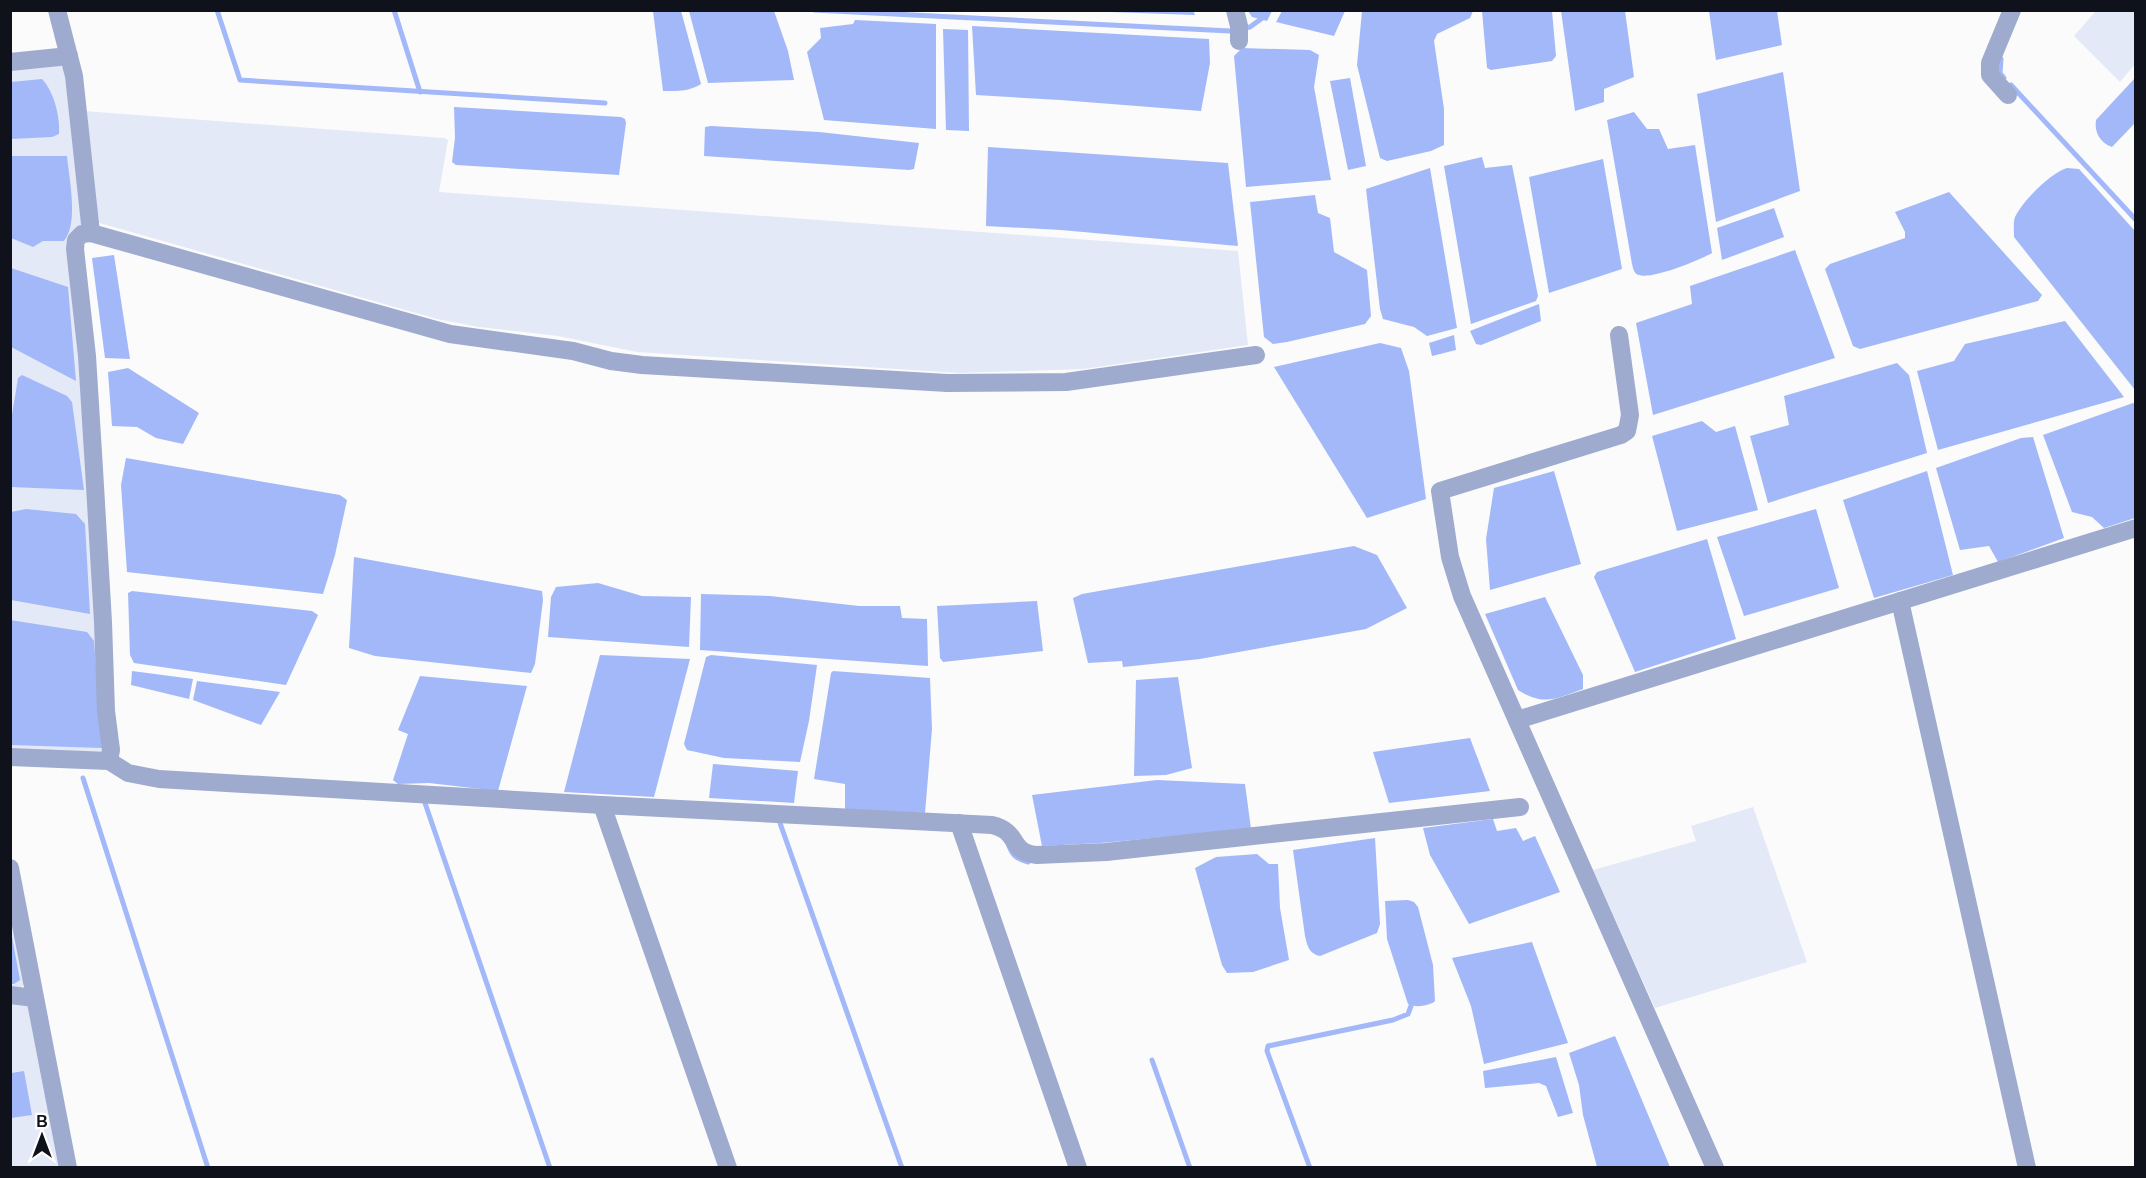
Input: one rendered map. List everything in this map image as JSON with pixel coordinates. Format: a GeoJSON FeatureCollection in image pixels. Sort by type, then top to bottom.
{"type":"FeatureCollection","features":[{"type":"Feature","properties":{"kind":"street"},"geometry":{"type":"LineString","coordinates":[[57,10],[69,56],[78,110],[91,233]]}},
{"type":"Feature","properties":{"kind":"street"},"geometry":{"type":"LineString","coordinates":[[1235,10],[1239,26],[1239,41]]}},
{"type":"Feature","properties":{"kind":"street"},"geometry":{"type":"LineString","coordinates":[[2008,95],[1990,75],[1990,63],[2012,10]]}},
{"type":"Feature","properties":{"kind":"street"},"geometry":{"type":"LineString","coordinates":[[10,62],[69,56]]}},
{"type":"Feature","properties":{"kind":"street"},"geometry":{"type":"LineString","coordinates":[[109,761],[111,750],[106,711],[93,446],[87,356],[75,249],[76,240],[82,234],[91,233],[450,334],[573,351],[611,361],[642,365],[947,383],[1066,382],[1256,355]]}},
{"type":"Feature","properties":{"kind":"street"},"geometry":{"type":"LineString","coordinates":[[1619,334],[1630,415],[1627,431],[1621,435],[1440,491],[1446,540],[1462,596],[1715,1167]]}},
{"type":"Feature","properties":{"kind":"street"},"geometry":{"type":"LineString","coordinates":[[1517,720],[2136,528]]}},
{"type":"Feature","properties":{"kind":"street"},"geometry":{"type":"LineString","coordinates":[[1900,601],[2027,1167]]}},
{"type":"Feature","properties":{"kind":"street"},"geometry":{"type":"LineString","coordinates":[[10,757],[109,761],[128,773],[159,779],[959,823],[1000,827],[1010,833],[1019,849],[1026,854],[1037,855],[1106,852],[1520,807]]}},
{"type":"Feature","properties":{"kind":"street"},"geometry":{"type":"LineString","coordinates":[[602,805],[728,1167]]}},
{"type":"Feature","properties":{"kind":"street"},"geometry":{"type":"LineString","coordinates":[[959,823],[1078,1167]]}},
{"type":"Feature","properties":{"kind":"street"},"geometry":{"type":"LineString","coordinates":[[10,868],[68,1167]]}},
{"type":"Feature","properties":{"kind":"street"},"geometry":{"type":"LineString","coordinates":[[10,995],[36,998]]}},
{"type":"Feature","properties":{"kind":"shaded area"},"geometry":{"type":"Polygon","coordinates":[[[2096,11],[2135,11],[2135,64],[2120,82],[2074,36],[2096,11]]]}},
{"type":"Feature","properties":{"kind":"shaded area"},"geometry":{"type":"Polygon","coordinates":[[[57,63],[64,68],[83,217],[80,227],[82,348],[105,756],[11,751],[10,68],[57,63]]]}},
{"type":"Feature","properties":{"kind":"shaded area"},"geometry":{"type":"Polygon","coordinates":[[[84,111],[444,138],[448,140],[439,192],[1238,251],[1248,345],[1084,369],[959,373],[637,352],[558,336],[479,327],[437,319],[96,222],[84,111]]]}},
{"type":"Feature","properties":{"kind":"shaded area"},"geometry":{"type":"Polygon","coordinates":[[[1753,807],[1807,962],[1655,1008],[1593,870],[1696,841],[1691,826],[1753,807]]]}},
{"type":"Feature","properties":{"kind":"shaded area"},"geometry":{"type":"Polygon","coordinates":[[[10,897],[25,982],[20,989],[10,990],[10,897]]]}},
{"type":"Feature","properties":{"kind":"shaded area"},"geometry":{"type":"Polygon","coordinates":[[[10,1001],[30,1002],[62,1167],[11,1167],[10,1001]]]}},
{"type":"Feature","properties":{"kind":"water"},"geometry":{"type":"Polygon","coordinates":[[[1082,10],[1193,10],[1195,15],[1082,11],[1082,10]]]}},
{"type":"Feature","properties":{"kind":"water"},"geometry":{"type":"Polygon","coordinates":[[[1282,10],[1345,11],[1334,36],[1276,22],[1282,10]]]}},
{"type":"Feature","properties":{"kind":"water"},"geometry":{"type":"Polygon","coordinates":[[[653,11],[681,11],[701,84],[687,90],[663,91],[653,11]]]}},
{"type":"Feature","properties":{"kind":"water"},"geometry":{"type":"Polygon","coordinates":[[[689,11],[774,11],[788,51],[794,80],[708,83],[689,11]]]}},
{"type":"Feature","properties":{"kind":"water"},"geometry":{"type":"Polygon","coordinates":[[[1248,11],[1272,11],[1267,21],[1252,17],[1248,11]]]}},
{"type":"Feature","properties":{"kind":"water"},"geometry":{"type":"Polygon","coordinates":[[[1362,11],[1473,11],[1470,18],[1437,34],[1434,41],[1444,109],[1444,145],[1431,151],[1387,161],[1380,158],[1357,65],[1362,11]]]}},
{"type":"Feature","properties":{"kind":"water"},"geometry":{"type":"Polygon","coordinates":[[[1482,11],[1552,11],[1556,56],[1552,61],[1491,70],[1487,68],[1482,11]]]}},
{"type":"Feature","properties":{"kind":"water"},"geometry":{"type":"Polygon","coordinates":[[[1561,11],[1625,11],[1634,77],[1604,89],[1604,102],[1575,111],[1561,11]]]}},
{"type":"Feature","properties":{"kind":"water"},"geometry":{"type":"Polygon","coordinates":[[[1709,11],[1777,11],[1782,45],[1716,60],[1709,11]]]}},
{"type":"Feature","properties":{"kind":"water"},"geometry":{"type":"Polygon","coordinates":[[[855,20],[936,24],[936,129],[824,120],[807,52],[821,38],[820,28],[853,24],[855,20]]]}},
{"type":"Feature","properties":{"kind":"water"},"geometry":{"type":"Polygon","coordinates":[[[972,26],[1209,39],[1210,63],[1201,111],[976,95],[972,26]]]}},
{"type":"Feature","properties":{"kind":"water"},"geometry":{"type":"Polygon","coordinates":[[[943,29],[968,30],[969,131],[946,130],[943,29]]]}},
{"type":"Feature","properties":{"kind":"water"},"geometry":{"type":"Polygon","coordinates":[[[1242,48],[1310,50],[1319,55],[1314,87],[1331,180],[1246,187],[1234,56],[1242,48]]]}},
{"type":"Feature","properties":{"kind":"water"},"geometry":{"type":"Polygon","coordinates":[[[1783,72],[1800,191],[1716,222],[1697,94],[1783,72]]]}},
{"type":"Feature","properties":{"kind":"water"},"geometry":{"type":"Polygon","coordinates":[[[1350,78],[1366,166],[1348,170],[1330,81],[1350,78]]]}},
{"type":"Feature","properties":{"kind":"water"},"geometry":{"type":"Polygon","coordinates":[[[2135,78],[2135,123],[2112,147],[2104,143],[2099,136],[2096,120],[2135,78]]]}},
{"type":"Feature","properties":{"kind":"water"},"geometry":{"type":"Polygon","coordinates":[[[42,79],[55,105],[59,134],[52,137],[11,139],[11,82],[42,79]]]}},
{"type":"Feature","properties":{"kind":"water"},"geometry":{"type":"Polygon","coordinates":[[[454,107],[621,117],[626,123],[619,175],[456,165],[452,162],[455,138],[454,107]]]}},
{"type":"Feature","properties":{"kind":"water"},"geometry":{"type":"Polygon","coordinates":[[[1634,112],[1647,129],[1659,129],[1668,149],[1695,145],[1712,253],[1676,268],[1645,276],[1636,273],[1632,266],[1607,120],[1634,112]]]}},
{"type":"Feature","properties":{"kind":"water"},"geometry":{"type":"Polygon","coordinates":[[[705,127],[819,132],[919,143],[914,169],[909,170],[704,156],[705,127]]]}},
{"type":"Feature","properties":{"kind":"water"},"geometry":{"type":"Polygon","coordinates":[[[988,147],[1228,163],[1238,246],[1061,230],[986,226],[988,147]]]}},
{"type":"Feature","properties":{"kind":"water"},"geometry":{"type":"Polygon","coordinates":[[[11,156],[67,156],[72,212],[69,233],[64,241],[43,241],[33,247],[11,238],[11,156]]]}},
{"type":"Feature","properties":{"kind":"water"},"geometry":{"type":"Polygon","coordinates":[[[1482,157],[1485,168],[1512,165],[1538,296],[1536,301],[1471,324],[1444,166],[1482,157]]]}},
{"type":"Feature","properties":{"kind":"water"},"geometry":{"type":"Polygon","coordinates":[[[1603,159],[1622,269],[1549,293],[1529,177],[1603,159]]]}},
{"type":"Feature","properties":{"kind":"water"},"geometry":{"type":"Polygon","coordinates":[[[1430,168],[1457,328],[1427,336],[1414,327],[1383,319],[1366,189],[1430,168]]]}},
{"type":"Feature","properties":{"kind":"water"},"geometry":{"type":"Polygon","coordinates":[[[2067,168],[2079,169],[2135,231],[2135,390],[2014,237],[2015,217],[2024,203],[2045,181],[2067,168]]]}},
{"type":"Feature","properties":{"kind":"water"},"geometry":{"type":"Polygon","coordinates":[[[1949,192],[2042,295],[2038,301],[1860,349],[1853,346],[1825,269],[1830,264],[1905,238],[1905,232],[1895,212],[1949,192]]]}},
{"type":"Feature","properties":{"kind":"water"},"geometry":{"type":"Polygon","coordinates":[[[1315,195],[1318,213],[1330,218],[1334,252],[1367,270],[1371,316],[1365,324],[1273,344],[1264,337],[1250,202],[1315,195]]]}},
{"type":"Feature","properties":{"kind":"water"},"geometry":{"type":"Polygon","coordinates":[[[1774,208],[1784,237],[1722,260],[1717,228],[1774,208]]]}},
{"type":"Feature","properties":{"kind":"water"},"geometry":{"type":"Polygon","coordinates":[[[1795,250],[1835,358],[1653,415],[1636,323],[1692,304],[1690,286],[1795,250]]]}},
{"type":"Feature","properties":{"kind":"water"},"geometry":{"type":"Polygon","coordinates":[[[114,255],[130,359],[105,358],[92,258],[114,255]]]}},
{"type":"Feature","properties":{"kind":"water"},"geometry":{"type":"Polygon","coordinates":[[[11,268],[68,287],[76,381],[11,347],[11,268]]]}},
{"type":"Feature","properties":{"kind":"water"},"geometry":{"type":"Polygon","coordinates":[[[1539,304],[1541,321],[1481,345],[1476,344],[1470,331],[1539,304]]]}},
{"type":"Feature","properties":{"kind":"water"},"geometry":{"type":"Polygon","coordinates":[[[2065,321],[2124,397],[1938,450],[1917,371],[1954,361],[1965,344],[2065,321]]]}},
{"type":"Feature","properties":{"kind":"water"},"geometry":{"type":"Polygon","coordinates":[[[1454,335],[1456,350],[1432,356],[1429,343],[1454,335]]]}},
{"type":"Feature","properties":{"kind":"water"},"geometry":{"type":"Polygon","coordinates":[[[1380,343],[1401,348],[1409,371],[1426,499],[1367,518],[1274,367],[1380,343]]]}},
{"type":"Feature","properties":{"kind":"water"},"geometry":{"type":"Polygon","coordinates":[[[1897,363],[1909,375],[1927,453],[1768,503],[1750,436],[1789,425],[1784,396],[1897,363]]]}},
{"type":"Feature","properties":{"kind":"water"},"geometry":{"type":"Polygon","coordinates":[[[128,368],[199,413],[183,444],[156,438],[137,427],[112,426],[108,372],[128,368]]]}},
{"type":"Feature","properties":{"kind":"water"},"geometry":{"type":"Polygon","coordinates":[[[22,375],[67,396],[72,402],[84,490],[11,487],[11,421],[18,378],[22,375]]]}},
{"type":"Feature","properties":{"kind":"water"},"geometry":{"type":"Polygon","coordinates":[[[2133,403],[2136,404],[2135,518],[2104,528],[2092,517],[2072,512],[2043,435],[2133,403]]]}},
{"type":"Feature","properties":{"kind":"water"},"geometry":{"type":"Polygon","coordinates":[[[1702,421],[1716,432],[1735,426],[1758,510],[1677,531],[1652,436],[1702,421]]]}},
{"type":"Feature","properties":{"kind":"water"},"geometry":{"type":"Polygon","coordinates":[[[2033,437],[2064,538],[1998,562],[1989,546],[1960,550],[1936,468],[2021,438],[2033,437]]]}},
{"type":"Feature","properties":{"kind":"water"},"geometry":{"type":"Polygon","coordinates":[[[126,458],[340,495],[347,500],[335,555],[323,594],[127,572],[121,485],[126,458]]]}},
{"type":"Feature","properties":{"kind":"water"},"geometry":{"type":"Polygon","coordinates":[[[1554,471],[1581,564],[1490,590],[1486,539],[1494,488],[1554,471]]]}},
{"type":"Feature","properties":{"kind":"water"},"geometry":{"type":"Polygon","coordinates":[[[1927,471],[1953,575],[1874,598],[1843,500],[1927,471]]]}},
{"type":"Feature","properties":{"kind":"water"},"geometry":{"type":"Polygon","coordinates":[[[26,509],[76,514],[85,524],[90,614],[11,600],[11,512],[26,509]]]}},
{"type":"Feature","properties":{"kind":"water"},"geometry":{"type":"Polygon","coordinates":[[[1816,509],[1839,588],[1744,616],[1717,537],[1816,509]]]}},
{"type":"Feature","properties":{"kind":"water"},"geometry":{"type":"Polygon","coordinates":[[[1707,539],[1736,639],[1635,672],[1594,577],[1597,572],[1707,539]]]}},
{"type":"Feature","properties":{"kind":"water"},"geometry":{"type":"Polygon","coordinates":[[[1354,546],[1377,555],[1407,608],[1366,629],[1200,659],[1123,667],[1122,661],[1088,663],[1073,598],[1082,594],[1354,546]]]}},
{"type":"Feature","properties":{"kind":"water"},"geometry":{"type":"Polygon","coordinates":[[[354,557],[542,591],[543,600],[535,664],[531,673],[375,656],[349,648],[354,557]]]}},
{"type":"Feature","properties":{"kind":"water"},"geometry":{"type":"Polygon","coordinates":[[[598,583],[642,596],[691,597],[689,647],[548,637],[551,597],[556,587],[598,583]]]}},
{"type":"Feature","properties":{"kind":"water"},"geometry":{"type":"Polygon","coordinates":[[[132,591],[312,611],[318,615],[286,685],[134,663],[130,655],[128,593],[132,591]]]}},
{"type":"Feature","properties":{"kind":"water"},"geometry":{"type":"Polygon","coordinates":[[[701,594],[770,596],[859,606],[900,606],[902,618],[927,619],[928,666],[700,650],[701,594]]]}},
{"type":"Feature","properties":{"kind":"water"},"geometry":{"type":"Polygon","coordinates":[[[1545,597],[1583,675],[1583,689],[1558,698],[1543,700],[1518,690],[1485,614],[1545,597]]]}},
{"type":"Feature","properties":{"kind":"water"},"geometry":{"type":"Polygon","coordinates":[[[1037,601],[1043,651],[943,662],[940,658],[937,606],[1037,601]]]}},
{"type":"Feature","properties":{"kind":"water"},"geometry":{"type":"Polygon","coordinates":[[[10,620],[87,632],[94,641],[102,748],[11,745],[10,620]]]}},
{"type":"Feature","properties":{"kind":"water"},"geometry":{"type":"Polygon","coordinates":[[[600,655],[690,659],[654,797],[564,792],[600,655]]]}},
{"type":"Feature","properties":{"kind":"water"},"geometry":{"type":"Polygon","coordinates":[[[711,655],[817,665],[800,762],[724,758],[687,750],[684,744],[706,657],[711,655]]]}},
{"type":"Feature","properties":{"kind":"water"},"geometry":{"type":"Polygon","coordinates":[[[132,671],[193,679],[189,699],[131,685],[132,671]]]}},
{"type":"Feature","properties":{"kind":"water"},"geometry":{"type":"Polygon","coordinates":[[[833,671],[930,678],[932,729],[925,813],[845,811],[845,784],[814,779],[833,671]]]}},
{"type":"Feature","properties":{"kind":"water"},"geometry":{"type":"Polygon","coordinates":[[[420,676],[527,686],[498,791],[429,783],[398,784],[393,780],[408,734],[398,730],[420,676]]]}},
{"type":"Feature","properties":{"kind":"water"},"geometry":{"type":"Polygon","coordinates":[[[1178,677],[1192,768],[1166,775],[1134,776],[1136,680],[1178,677]]]}},
{"type":"Feature","properties":{"kind":"water"},"geometry":{"type":"Polygon","coordinates":[[[197,681],[280,692],[261,725],[193,700],[197,681]]]}},
{"type":"Feature","properties":{"kind":"water"},"geometry":{"type":"Polygon","coordinates":[[[1470,738],[1490,791],[1389,803],[1373,752],[1470,738]]]}},
{"type":"Feature","properties":{"kind":"water"},"geometry":{"type":"Polygon","coordinates":[[[713,764],[798,771],[794,803],[709,798],[713,764]]]}},
{"type":"Feature","properties":{"kind":"water"},"geometry":{"type":"Polygon","coordinates":[[[1157,780],[1245,784],[1251,829],[1042,846],[1032,795],[1157,780]]]}},
{"type":"Feature","properties":{"kind":"water"},"geometry":{"type":"Polygon","coordinates":[[[1493,819],[1497,831],[1516,828],[1523,841],[1535,836],[1560,892],[1469,924],[1430,855],[1423,828],[1493,819]]]}},
{"type":"Feature","properties":{"kind":"water"},"geometry":{"type":"Polygon","coordinates":[[[1375,838],[1380,924],[1377,933],[1320,956],[1316,955],[1309,949],[1305,936],[1293,850],[1375,838]]]}},
{"type":"Feature","properties":{"kind":"water"},"geometry":{"type":"Polygon","coordinates":[[[1257,854],[1269,864],[1278,864],[1280,908],[1289,960],[1253,972],[1227,973],[1222,965],[1195,868],[1216,857],[1257,854]]]}},
{"type":"Feature","properties":{"kind":"water"},"geometry":{"type":"Polygon","coordinates":[[[1385,901],[1414,902],[1418,907],[1433,965],[1435,1001],[1422,1006],[1408,1004],[1387,939],[1385,901]]]}},
{"type":"Feature","properties":{"kind":"water"},"geometry":{"type":"Polygon","coordinates":[[[10,926],[20,980],[14,984],[11,984],[10,926]]]}},
{"type":"Feature","properties":{"kind":"water"},"geometry":{"type":"Polygon","coordinates":[[[1532,942],[1568,1043],[1484,1064],[1471,1006],[1452,958],[1532,942]]]}},
{"type":"Feature","properties":{"kind":"water"},"geometry":{"type":"Polygon","coordinates":[[[1615,1036],[1670,1167],[1597,1167],[1583,1115],[1579,1085],[1569,1053],[1615,1036]]]}},
{"type":"Feature","properties":{"kind":"water"},"geometry":{"type":"Polygon","coordinates":[[[1556,1057],[1573,1113],[1558,1117],[1546,1086],[1539,1083],[1485,1088],[1483,1071],[1556,1057]]]}},
{"type":"Feature","properties":{"kind":"water"},"geometry":{"type":"Polygon","coordinates":[[[24,1071],[32,1115],[11,1118],[11,1073],[24,1071]]]}},
{"type":"Feature","properties":{"kind":"waterway"},"geometry":{"type":"LineString","coordinates":[[217,10],[240,80],[605,103]]}},
{"type":"Feature","properties":{"kind":"waterway"},"geometry":{"type":"LineString","coordinates":[[394,10],[420,92]]}},
{"type":"Feature","properties":{"kind":"waterway"},"geometry":{"type":"LineString","coordinates":[[814,10],[1230,31],[1250,27],[1261,19]]}},
{"type":"Feature","properties":{"kind":"waterway"},"geometry":{"type":"LineString","coordinates":[[2001,59],[2000,73],[2004,78]]}},
{"type":"Feature","properties":{"kind":"waterway"},"geometry":{"type":"LineString","coordinates":[[2011,85],[2136,220]]}},
{"type":"Feature","properties":{"kind":"waterway"},"geometry":{"type":"LineString","coordinates":[[83,778],[208,1168]]}},
{"type":"Feature","properties":{"kind":"waterway"},"geometry":{"type":"LineString","coordinates":[[425,803],[550,1168]]}},
{"type":"Feature","properties":{"kind":"waterway"},"geometry":{"type":"LineString","coordinates":[[780,823],[902,1168]]}},
{"type":"Feature","properties":{"kind":"waterway"},"geometry":{"type":"LineString","coordinates":[[1009,846],[1016,857],[1028,862]]}},
{"type":"Feature","properties":{"kind":"waterway"},"geometry":{"type":"LineString","coordinates":[[1310,1168],[1267,1051],[1268,1046],[1393,1020],[1408,1014],[1411,1006]]}},
{"type":"Feature","properties":{"kind":"waterway"},"geometry":{"type":"LineString","coordinates":[[1152,1060],[1190,1168]]}}]}
